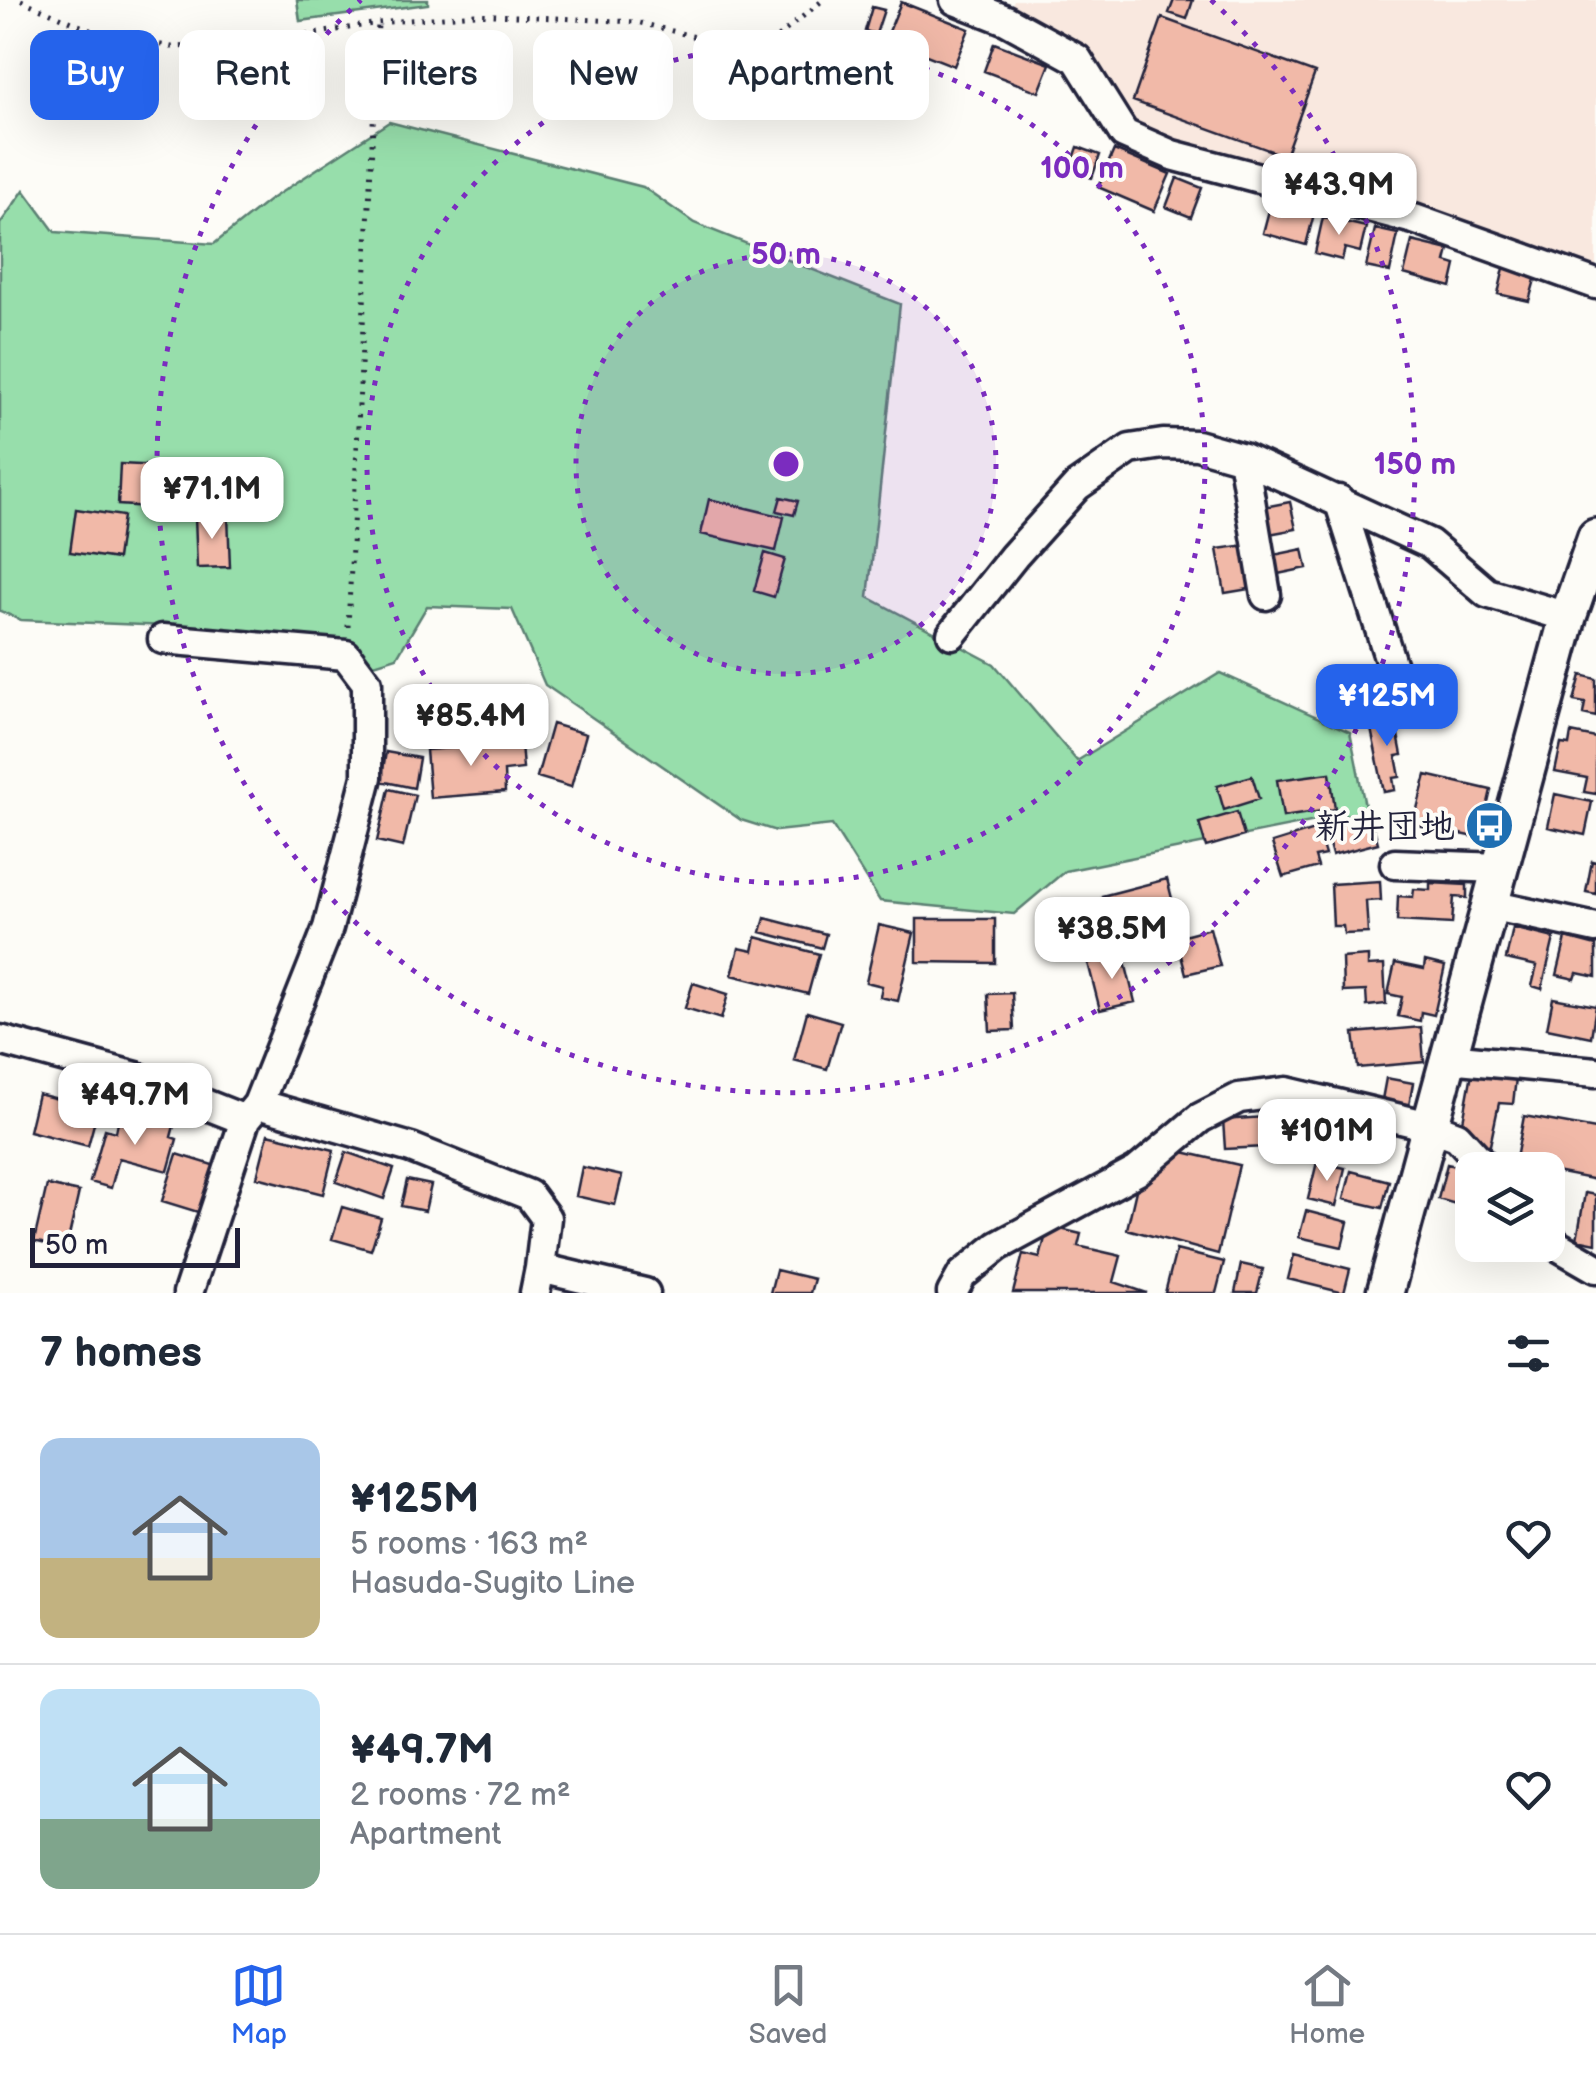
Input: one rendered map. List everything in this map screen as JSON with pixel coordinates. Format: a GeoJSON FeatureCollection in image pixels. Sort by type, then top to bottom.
{"type":"FeatureCollection","features":[{"type":"Feature","properties":{"kind":"main road"},"geometry":{"type":"LineString","coordinates":[[1385,1293],[1500,868],[1579,611],[1596,537]]}},
{"type":"Feature","properties":{"kind":"street"},"geometry":{"type":"LineString","coordinates":[[955,0],[1006,20],[1077,59],[1124,134],[1172,156],[1414,219],[1596,284]]}},
{"type":"Feature","properties":{"kind":"street"},"geometry":{"type":"LineString","coordinates":[[952,634],[1077,486],[1130,449],[1163,444],[1196,445],[1244,458],[1340,500],[1430,544],[1487,594],[1579,611]]}},
{"type":"Feature","properties":{"kind":"street"},"geometry":{"type":"LineString","coordinates":[[1244,458],[1266,595]]}},
{"type":"Feature","properties":{"kind":"street"},"geometry":{"type":"LineString","coordinates":[[1340,500],[1394,676]]}},
{"type":"Feature","properties":{"kind":"street"},"geometry":{"type":"LineString","coordinates":[[163,639],[346,655],[366,683],[367,777],[328,928],[252,1112],[188,1293]]}},
{"type":"Feature","properties":{"kind":"street"},"geometry":{"type":"LineString","coordinates":[[1395,864],[1500,868]]}},
{"type":"Feature","properties":{"kind":"street"},"geometry":{"type":"LineString","coordinates":[[1490,905],[1596,928]]}},
{"type":"Feature","properties":{"kind":"street"},"geometry":{"type":"LineString","coordinates":[[0,1040],[252,1112],[411,1148],[529,1195],[546,1218],[538,1281],[646,1293]]}},
{"type":"Feature","properties":{"kind":"street"},"geometry":{"type":"LineString","coordinates":[[1448,1058],[1596,1072]]}},
{"type":"Feature","properties":{"kind":"street"},"geometry":{"type":"LineString","coordinates":[[952,1293],[962,1274],[998,1246],[1138,1172],[1200,1118],[1239,1098],[1287,1092],[1430,1126],[1457,1136],[1472,1152]]}},
{"type":"Feature","properties":{"kind":"street"},"geometry":{"type":"LineString","coordinates":[[1565,1250],[1596,1268]]}},
{"type":"Feature","properties":{"kind":"path"},"geometry":{"type":"LineString","coordinates":[[21,0],[97,33],[172,47],[254,44],[378,23],[475,14],[638,22],[758,53],[823,0]]}},
{"type":"Feature","properties":{"kind":"path"},"geometry":{"type":"LineString","coordinates":[[346,655],[378,23]]}},
{"type":"Feature","properties":{"kind":"shaded area"},"geometry":{"type":"Polygon","coordinates":[[[1014,0],[1596,0],[1596,271],[1131,131],[1083,51],[1007,15],[1014,0]]]}},
{"type":"Feature","properties":{"kind":"green space"},"geometry":{"type":"Polygon","coordinates":[[[297,0],[428,0],[428,4],[300,21],[297,0]]]}},
{"type":"Feature","properties":{"kind":"green space"},"geometry":{"type":"Polygon","coordinates":[[[389,122],[643,187],[694,223],[900,304],[868,597],[994,664],[1077,761],[1220,673],[1350,732],[1366,811],[1065,871],[1014,914],[880,901],[832,825],[776,831],[741,820],[545,685],[512,609],[427,606],[397,657],[345,673],[168,626],[21,620],[0,611],[0,224],[24,190],[55,232],[214,244],[268,201],[389,122]]]}},
{"type":"Feature","properties":{"kind":"building"},"geometry":{"type":"Polygon","coordinates":[[[1174,0],[1193,0],[1187,19],[1169,13],[1174,0]]]}},
{"type":"Feature","properties":{"kind":"building"},"geometry":{"type":"Polygon","coordinates":[[[901,2],[969,29],[954,66],[929,56],[929,30],[890,30],[901,2]]]}},
{"type":"Feature","properties":{"kind":"building"},"geometry":{"type":"Polygon","coordinates":[[[872,7],[884,10],[877,30],[865,30],[872,7]]]}},
{"type":"Feature","properties":{"kind":"building"},"geometry":{"type":"Polygon","coordinates":[[[1162,18],[1315,73],[1285,156],[1133,101],[1162,18]]]}},
{"type":"Feature","properties":{"kind":"building"},"geometry":{"type":"Polygon","coordinates":[[[994,43],[1050,64],[1039,92],[984,71],[994,43]]]}},
{"type":"Feature","properties":{"kind":"building"},"geometry":{"type":"Polygon","coordinates":[[[1078,147],[1100,155],[1092,178],[1070,170],[1078,147]]]}},
{"type":"Feature","properties":{"kind":"building"},"geometry":{"type":"Polygon","coordinates":[[[1114,150],[1170,174],[1154,211],[1098,187],[1114,150]]]}},
{"type":"Feature","properties":{"kind":"building"},"geometry":{"type":"Polygon","coordinates":[[[1177,178],[1202,188],[1191,217],[1166,207],[1177,178]]]}},
{"type":"Feature","properties":{"kind":"building"},"geometry":{"type":"Polygon","coordinates":[[[1272,199],[1315,210],[1306,245],[1263,233],[1272,199]]]}},
{"type":"Feature","properties":{"kind":"building"},"geometry":{"type":"Polygon","coordinates":[[[1323,217],[1366,227],[1360,252],[1345,248],[1342,260],[1315,253],[1323,217]]]}},
{"type":"Feature","properties":{"kind":"building"},"geometry":{"type":"Polygon","coordinates":[[[1375,229],[1398,234],[1390,272],[1366,267],[1375,229]]]}},
{"type":"Feature","properties":{"kind":"building"},"geometry":{"type":"Polygon","coordinates":[[[1412,241],[1449,250],[1446,262],[1456,265],[1451,287],[1404,274],[1412,241]]]}},
{"type":"Feature","properties":{"kind":"building"},"geometry":{"type":"Polygon","coordinates":[[[1504,268],[1536,276],[1529,301],[1498,294],[1504,268]]]}},
{"type":"Feature","properties":{"kind":"building"},"geometry":{"type":"Polygon","coordinates":[[[120,464],[201,468],[198,510],[118,505],[120,464]]]}},
{"type":"Feature","properties":{"kind":"building"},"geometry":{"type":"Polygon","coordinates":[[[781,497],[798,501],[794,515],[777,511],[781,497]]]}},
{"type":"Feature","properties":{"kind":"building"},"geometry":{"type":"Polygon","coordinates":[[[709,499],[784,517],[776,551],[701,534],[709,499]]]}},
{"type":"Feature","properties":{"kind":"building"},"geometry":{"type":"Polygon","coordinates":[[[1290,502],[1296,529],[1269,534],[1264,507],[1290,502]]]}},
{"type":"Feature","properties":{"kind":"building"},"geometry":{"type":"Polygon","coordinates":[[[76,509],[123,516],[117,559],[70,552],[76,509]]]}},
{"type":"Feature","properties":{"kind":"building"},"geometry":{"type":"Polygon","coordinates":[[[228,515],[230,567],[197,568],[195,516],[228,515]]]}},
{"type":"Feature","properties":{"kind":"building"},"geometry":{"type":"Polygon","coordinates":[[[1247,545],[1255,588],[1225,593],[1217,549],[1247,545]]]}},
{"type":"Feature","properties":{"kind":"building"},"geometry":{"type":"Polygon","coordinates":[[[1303,549],[1307,568],[1278,574],[1274,555],[1303,549]]]}},
{"type":"Feature","properties":{"kind":"building"},"geometry":{"type":"Polygon","coordinates":[[[765,553],[785,559],[774,597],[754,591],[765,553]]]}},
{"type":"Feature","properties":{"kind":"building"},"geometry":{"type":"Polygon","coordinates":[[[1581,675],[1596,679],[1596,717],[1583,714],[1585,703],[1574,701],[1581,675]]]}},
{"type":"Feature","properties":{"kind":"building"},"geometry":{"type":"Polygon","coordinates":[[[1394,714],[1402,755],[1396,756],[1400,777],[1393,778],[1395,790],[1384,792],[1369,719],[1394,714]]]}},
{"type":"Feature","properties":{"kind":"building"},"geometry":{"type":"Polygon","coordinates":[[[552,724],[586,734],[571,787],[537,777],[552,724]]]}},
{"type":"Feature","properties":{"kind":"building"},"geometry":{"type":"Polygon","coordinates":[[[1571,733],[1596,738],[1596,794],[1584,792],[1587,778],[1555,772],[1561,744],[1569,745],[1571,733]]]}},
{"type":"Feature","properties":{"kind":"building"},"geometry":{"type":"Polygon","coordinates":[[[521,743],[523,769],[504,771],[505,792],[430,798],[426,750],[521,743]]]}},
{"type":"Feature","properties":{"kind":"building"},"geometry":{"type":"Polygon","coordinates":[[[386,752],[419,758],[414,788],[381,781],[386,752]]]}},
{"type":"Feature","properties":{"kind":"building"},"geometry":{"type":"Polygon","coordinates":[[[1330,773],[1335,809],[1283,817],[1277,780],[1330,773]]]}},
{"type":"Feature","properties":{"kind":"building"},"geometry":{"type":"Polygon","coordinates":[[[1426,775],[1491,790],[1480,838],[1413,824],[1426,775]]]}},
{"type":"Feature","properties":{"kind":"building"},"geometry":{"type":"Polygon","coordinates":[[[1252,776],[1259,799],[1224,810],[1217,786],[1252,776]]]}},
{"type":"Feature","properties":{"kind":"building"},"geometry":{"type":"Polygon","coordinates":[[[389,789],[415,795],[403,847],[377,841],[389,789]]]}},
{"type":"Feature","properties":{"kind":"building"},"geometry":{"type":"Polygon","coordinates":[[[1555,794],[1592,802],[1585,835],[1548,827],[1555,794]]]}},
{"type":"Feature","properties":{"kind":"building"},"geometry":{"type":"Polygon","coordinates":[[[1237,812],[1244,836],[1206,847],[1199,823],[1237,812]]]}},
{"type":"Feature","properties":{"kind":"building"},"geometry":{"type":"Polygon","coordinates":[[[1370,813],[1378,843],[1332,855],[1324,826],[1370,813]]]}},
{"type":"Feature","properties":{"kind":"building"},"geometry":{"type":"Polygon","coordinates":[[[1317,829],[1325,855],[1315,857],[1318,867],[1283,877],[1272,843],[1317,829]]]}},
{"type":"Feature","properties":{"kind":"building"},"geometry":{"type":"Polygon","coordinates":[[[1592,861],[1596,862],[1596,894],[1586,892],[1592,861]]]}},
{"type":"Feature","properties":{"kind":"building"},"geometry":{"type":"Polygon","coordinates":[[[1167,879],[1176,914],[1111,931],[1102,896],[1167,879]]]}},
{"type":"Feature","properties":{"kind":"building"},"geometry":{"type":"Polygon","coordinates":[[[1380,881],[1381,900],[1366,901],[1368,933],[1344,934],[1343,926],[1333,926],[1331,884],[1380,881]]]}},
{"type":"Feature","properties":{"kind":"building"},"geometry":{"type":"Polygon","coordinates":[[[1430,883],[1467,885],[1467,898],[1454,897],[1452,924],[1397,921],[1398,896],[1413,897],[1414,889],[1430,890],[1430,883]]]}},
{"type":"Feature","properties":{"kind":"building"},"geometry":{"type":"Polygon","coordinates":[[[765,918],[826,934],[822,948],[761,932],[765,918]]]}},
{"type":"Feature","properties":{"kind":"building"},"geometry":{"type":"Polygon","coordinates":[[[917,919],[995,919],[995,963],[917,962],[917,919]]]}},
{"type":"Feature","properties":{"kind":"building"},"geometry":{"type":"Polygon","coordinates":[[[879,925],[914,933],[898,1001],[880,997],[882,986],[866,982],[879,925]]]}},
{"type":"Feature","properties":{"kind":"building"},"geometry":{"type":"Polygon","coordinates":[[[1210,928],[1220,966],[1186,974],[1176,937],[1210,928]]]}},
{"type":"Feature","properties":{"kind":"building"},"geometry":{"type":"Polygon","coordinates":[[[1513,928],[1554,938],[1542,989],[1532,986],[1537,966],[1506,959],[1513,928]]]}},
{"type":"Feature","properties":{"kind":"building"},"geometry":{"type":"Polygon","coordinates":[[[756,937],[819,954],[808,994],[732,975],[739,948],[753,951],[756,937]]]}},
{"type":"Feature","properties":{"kind":"building"},"geometry":{"type":"Polygon","coordinates":[[[1566,938],[1596,946],[1596,977],[1577,973],[1575,979],[1557,975],[1566,938]]]}},
{"type":"Feature","properties":{"kind":"building"},"geometry":{"type":"Polygon","coordinates":[[[1123,954],[1135,1002],[1100,1010],[1088,963],[1123,954]]]}},
{"type":"Feature","properties":{"kind":"building"},"geometry":{"type":"Polygon","coordinates":[[[1368,956],[1368,966],[1384,965],[1386,1004],[1367,1006],[1366,991],[1343,992],[1342,958],[1368,956]]]}},
{"type":"Feature","properties":{"kind":"building"},"geometry":{"type":"Polygon","coordinates":[[[1425,961],[1445,966],[1434,1015],[1421,1012],[1420,1021],[1398,1016],[1402,997],[1388,994],[1395,963],[1424,969],[1425,961]]]}},
{"type":"Feature","properties":{"kind":"building"},"geometry":{"type":"Polygon","coordinates":[[[693,983],[728,994],[721,1019],[685,1008],[693,983]]]}},
{"type":"Feature","properties":{"kind":"building"},"geometry":{"type":"Polygon","coordinates":[[[1012,993],[1014,1030],[990,1031],[988,994],[1012,993]]]}},
{"type":"Feature","properties":{"kind":"building"},"geometry":{"type":"Polygon","coordinates":[[[1553,998],[1596,1006],[1591,1037],[1547,1028],[1553,998]]]}},
{"type":"Feature","properties":{"kind":"building"},"geometry":{"type":"Polygon","coordinates":[[[807,1012],[841,1022],[827,1069],[794,1060],[807,1012]]]}},
{"type":"Feature","properties":{"kind":"building"},"geometry":{"type":"Polygon","coordinates":[[[1421,1027],[1424,1062],[1358,1068],[1354,1033],[1421,1027]]]}},
{"type":"Feature","properties":{"kind":"building"},"geometry":{"type":"Polygon","coordinates":[[[1472,1073],[1516,1078],[1513,1104],[1499,1103],[1489,1150],[1462,1127],[1472,1073]]]}},
{"type":"Feature","properties":{"kind":"building"},"geometry":{"type":"Polygon","coordinates":[[[1386,1078],[1413,1083],[1408,1111],[1381,1105],[1386,1078]]]}},
{"type":"Feature","properties":{"kind":"building"},"geometry":{"type":"Polygon","coordinates":[[[38,1094],[98,1109],[88,1146],[29,1131],[38,1094]]]}},
{"type":"Feature","properties":{"kind":"building"},"geometry":{"type":"Polygon","coordinates":[[[144,1113],[175,1122],[171,1137],[177,1139],[168,1171],[119,1158],[111,1188],[90,1182],[105,1129],[116,1132],[118,1122],[140,1128],[144,1113]]]}},
{"type":"Feature","properties":{"kind":"building"},"geometry":{"type":"Polygon","coordinates":[[[1524,1116],[1596,1129],[1596,1180],[1565,1174],[1565,1152],[1517,1152],[1524,1116]]]}},
{"type":"Feature","properties":{"kind":"building"},"geometry":{"type":"Polygon","coordinates":[[[1264,1117],[1265,1147],[1225,1149],[1223,1120],[1264,1117]]]}},
{"type":"Feature","properties":{"kind":"building"},"geometry":{"type":"Polygon","coordinates":[[[268,1134],[334,1150],[323,1194],[257,1177],[268,1134]]]}},
{"type":"Feature","properties":{"kind":"building"},"geometry":{"type":"Polygon","coordinates":[[[346,1152],[394,1169],[384,1199],[336,1182],[346,1152]]]}},
{"type":"Feature","properties":{"kind":"building"},"geometry":{"type":"Polygon","coordinates":[[[1183,1152],[1239,1165],[1218,1254],[1127,1229],[1137,1186],[1183,1152]]]}},
{"type":"Feature","properties":{"kind":"building"},"geometry":{"type":"Polygon","coordinates":[[[177,1154],[216,1166],[201,1213],[162,1201],[177,1154]]]}},
{"type":"Feature","properties":{"kind":"building"},"geometry":{"type":"Polygon","coordinates":[[[1317,1162],[1345,1168],[1336,1206],[1308,1199],[1317,1162]]]}},
{"type":"Feature","properties":{"kind":"building"},"geometry":{"type":"Polygon","coordinates":[[[1447,1164],[1455,1166],[1455,1204],[1438,1199],[1447,1164]]]}},
{"type":"Feature","properties":{"kind":"building"},"geometry":{"type":"Polygon","coordinates":[[[582,1167],[622,1176],[615,1205],[576,1196],[582,1167]]]}},
{"type":"Feature","properties":{"kind":"building"},"geometry":{"type":"Polygon","coordinates":[[[1351,1171],[1389,1181],[1382,1208],[1344,1199],[1351,1171]]]}},
{"type":"Feature","properties":{"kind":"building"},"geometry":{"type":"Polygon","coordinates":[[[407,1180],[431,1185],[425,1211],[401,1206],[407,1180]]]}},
{"type":"Feature","properties":{"kind":"building"},"geometry":{"type":"Polygon","coordinates":[[[47,1185],[79,1192],[66,1249],[34,1241],[47,1185]]]}},
{"type":"Feature","properties":{"kind":"building"},"geometry":{"type":"Polygon","coordinates":[[[1585,1193],[1596,1195],[1596,1243],[1577,1239],[1585,1193]]]}},
{"type":"Feature","properties":{"kind":"building"},"geometry":{"type":"Polygon","coordinates":[[[342,1207],[381,1218],[371,1250],[332,1239],[342,1207]]]}},
{"type":"Feature","properties":{"kind":"building"},"geometry":{"type":"Polygon","coordinates":[[[1306,1211],[1348,1222],[1342,1247],[1299,1237],[1306,1211]]]}},
{"type":"Feature","properties":{"kind":"building"},"geometry":{"type":"Polygon","coordinates":[[[1048,1226],[1081,1234],[1078,1246],[1121,1256],[1114,1282],[1147,1293],[1013,1293],[1023,1254],[1040,1258],[1048,1226]]]}},
{"type":"Feature","properties":{"kind":"building"},"geometry":{"type":"Polygon","coordinates":[[[1176,1250],[1224,1262],[1216,1293],[1165,1293],[1176,1250]]]}},
{"type":"Feature","properties":{"kind":"building"},"geometry":{"type":"Polygon","coordinates":[[[1294,1255],[1350,1269],[1344,1293],[1288,1279],[1294,1255]]]}},
{"type":"Feature","properties":{"kind":"building"},"geometry":{"type":"Polygon","coordinates":[[[1241,1264],[1263,1269],[1257,1293],[1235,1293],[1241,1264]]]}},
{"type":"Feature","properties":{"kind":"building"},"geometry":{"type":"Polygon","coordinates":[[[776,1270],[814,1279],[810,1293],[770,1293],[776,1270]]]}},
{"type":"Feature","properties":{"kind":"place","name":"新井団地"},"geometry":{"type":"Point","coordinates":[1490,826]}}]}
